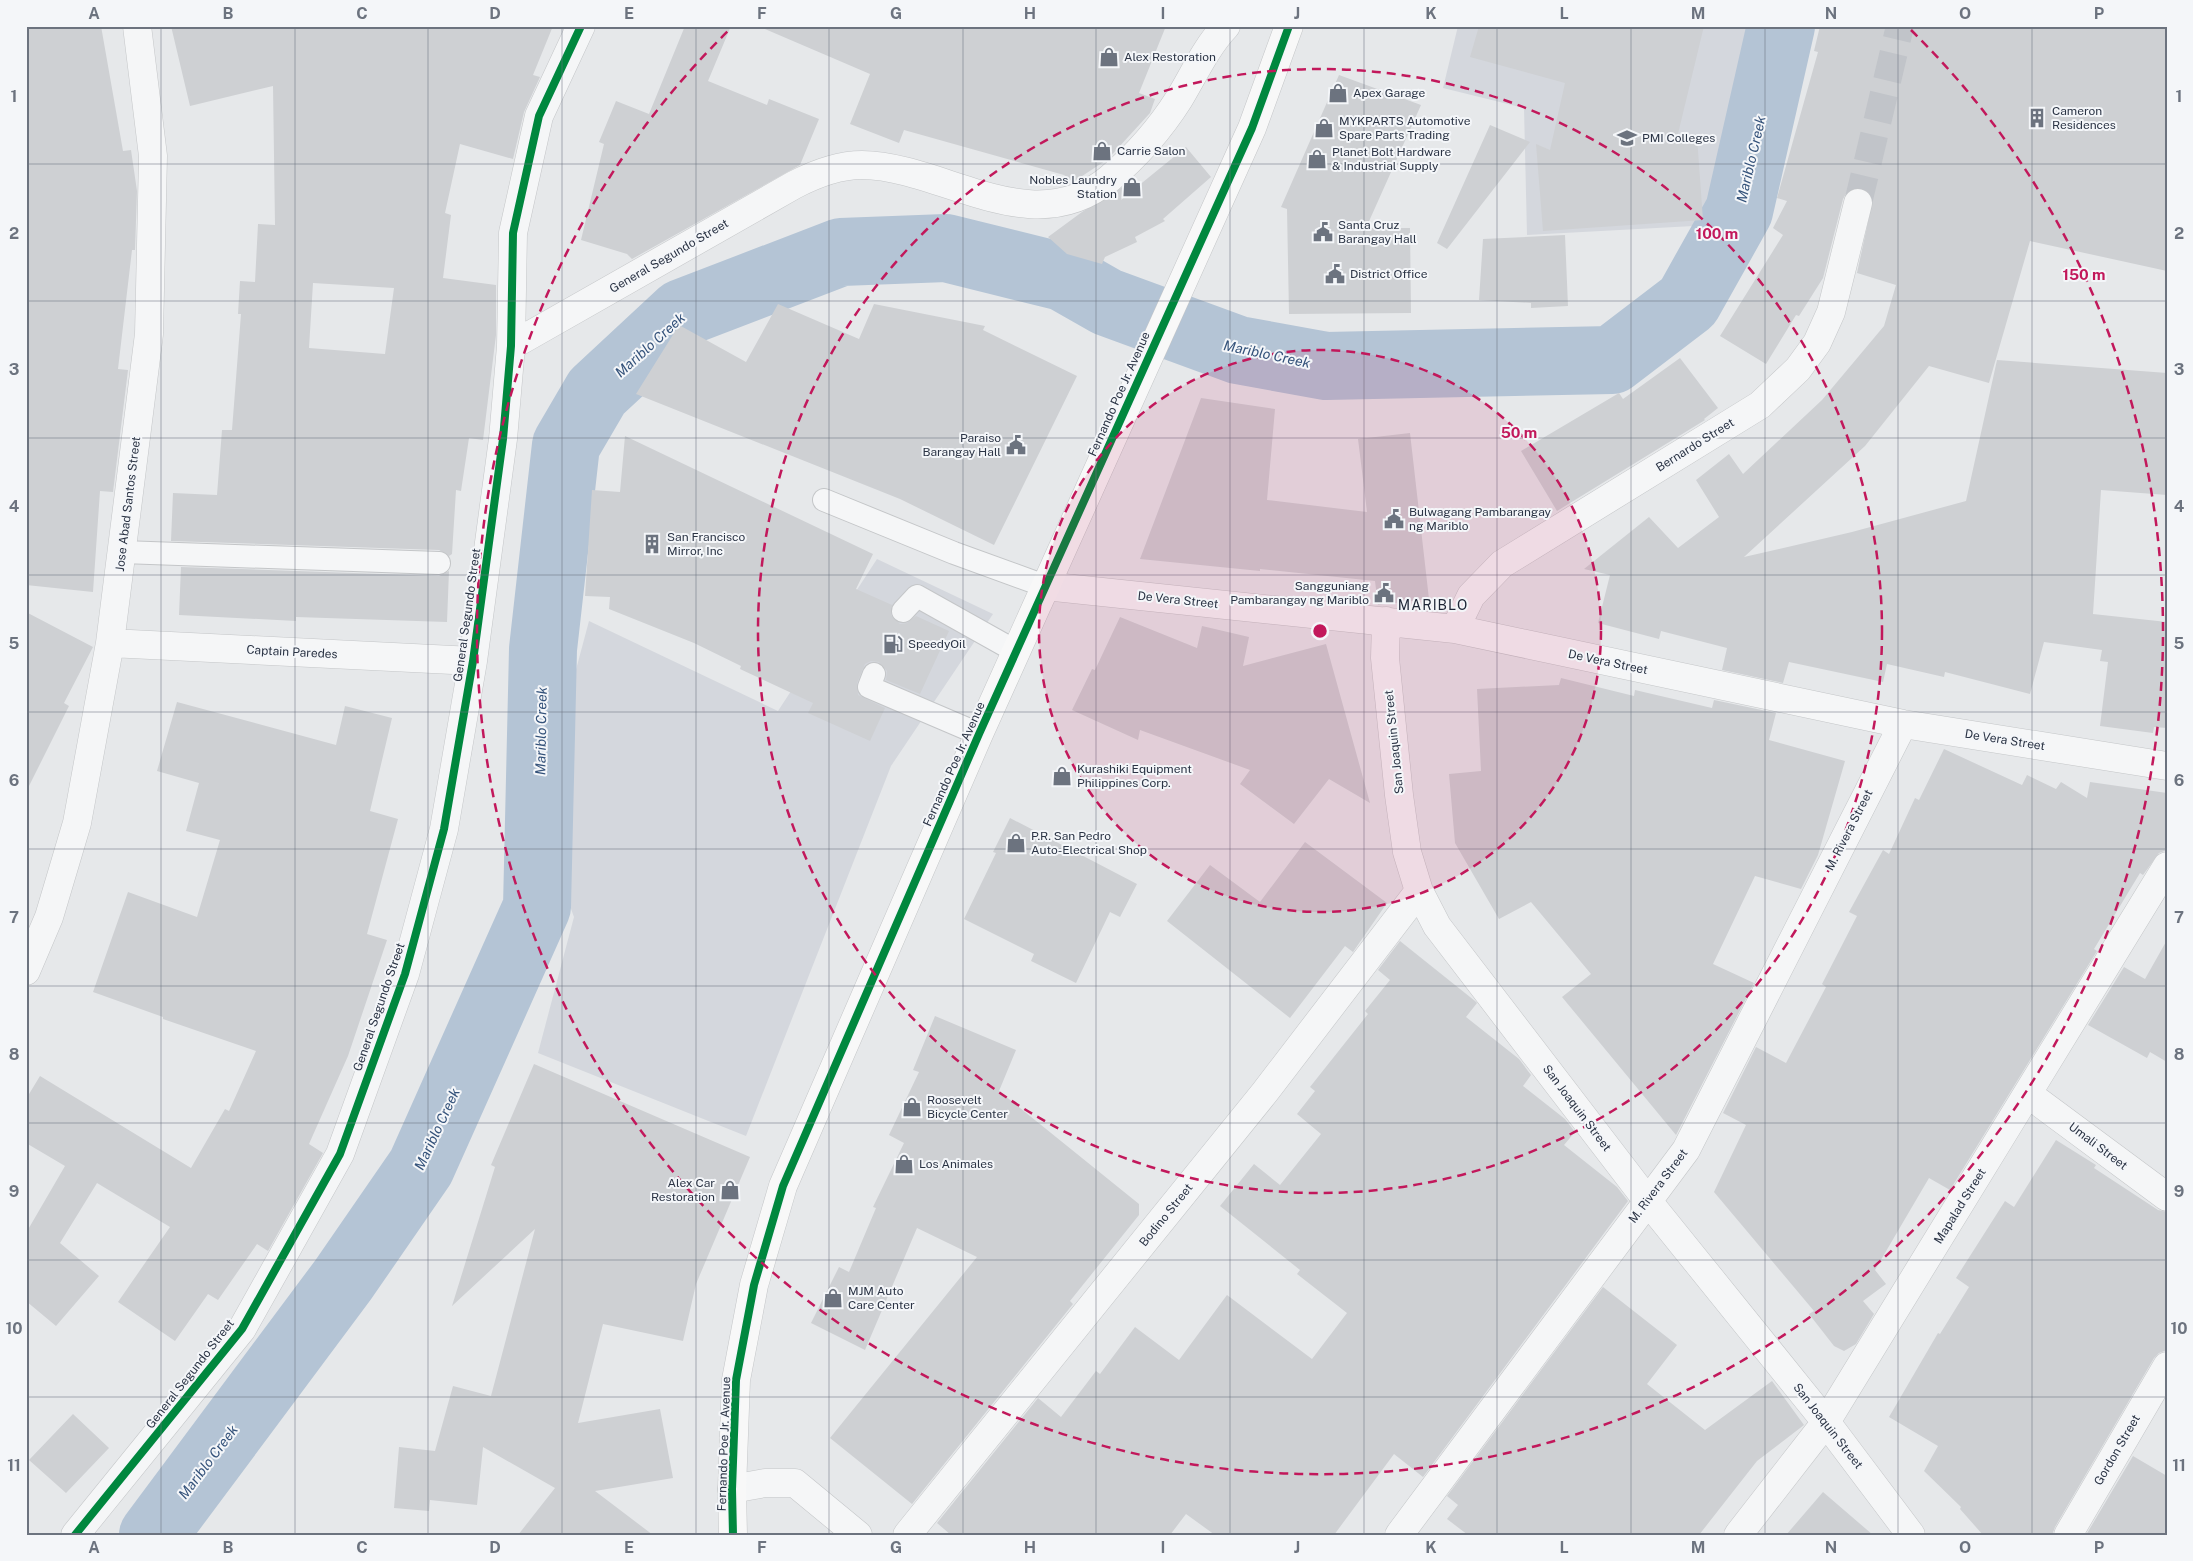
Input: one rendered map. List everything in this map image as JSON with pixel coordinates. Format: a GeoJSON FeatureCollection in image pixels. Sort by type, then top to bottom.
{"type":"FeatureCollection","features":[{"type":"Feature","properties":{"kind":"main road","name":"Fernando Poe Jr. Avenue"},"geometry":{"type":"LineString","coordinates":[[733,1535],[732,1489],[736,1380],[754,1285],[783,1186],[979,734],[1252,128],[1289,26]]}},
{"type":"Feature","properties":{"kind":"street","name":"Jose Abad Santos Street"},"geometry":{"type":"LineString","coordinates":[[26,971],[49,917],[77,823],[110,643],[150,334],[152,156],[137,26]]}},
{"type":"Feature","properties":{"kind":"street"},"geometry":{"type":"LineString","coordinates":[[511,346],[513,233],[539,116],[581,26]]}},
{"type":"Feature","properties":{"kind":"street","name":"General Segundo Street"},"geometry":{"type":"LineString","coordinates":[[76,1535],[242,1329],[340,1154],[405,974],[444,829],[473,662],[503,438],[511,346],[816,174],[861,165],[886,167],[997,200],[1027,205],[1052,204],[1084,194],[1108,180],[1150,139],[1177,102],[1226,26]]}},
{"type":"Feature","properties":{"kind":"street","name":"Bernardo Street"},"geometry":{"type":"LineString","coordinates":[[1455,629],[1472,596],[1502,564],[1760,405],[1798,369],[1817,343],[1831,312],[1858,203]]}},
{"type":"Feature","properties":{"kind":"street","name":"De Vera Street"},"geometry":{"type":"LineString","coordinates":[[1045,586],[1455,629],[1903,724],[2167,766]]}},
{"type":"Feature","properties":{"kind":"street","name":"San Joaquin Street"},"geometry":{"type":"LineString","coordinates":[[1386,621],[1385,658],[1399,795],[1407,852],[1419,891],[1437,926],[1647,1200],[1826,1422],[1911,1535]]}},
{"type":"Feature","properties":{"kind":"street","name":"Captain Paredes"},"geometry":{"type":"LineString","coordinates":[[110,643],[473,662]]}},
{"type":"Feature","properties":{"kind":"street","name":"M. Rivera Street"},"geometry":{"type":"LineString","coordinates":[[1398,1535],[1686,1150],[1903,724]]}},
{"type":"Feature","properties":{"kind":"street","name":"Mapalad Street"},"geometry":{"type":"LineString","coordinates":[[1738,1535],[1826,1422],[2167,866]]}},
{"type":"Feature","properties":{"kind":"street","name":"Bodino Street"},"geometry":{"type":"LineString","coordinates":[[907,1535],[1265,1092],[1419,891]]}},
{"type":"Feature","properties":{"kind":"street","name":"Umali Street"},"geometry":{"type":"LineString","coordinates":[[2028,1094],[2167,1197]]}},
{"type":"Feature","properties":{"kind":"street","name":"Gordon Street"},"geometry":{"type":"LineString","coordinates":[[2068,1535],[2167,1366]]}},
{"type":"Feature","properties":{"kind":"street"},"geometry":{"type":"LineString","coordinates":[[732,1489],[765,1483],[795,1483],[858,1535]]}},
{"type":"Feature","properties":{"kind":"lane"},"geometry":{"type":"LineString","coordinates":[[824,500],[954,553],[1045,586]]}},
{"type":"Feature","properties":{"kind":"lane"},"geometry":{"type":"LineString","coordinates":[[122,552],[439,563]]}},
{"type":"Feature","properties":{"kind":"lane"},"geometry":{"type":"LineString","coordinates":[[904,611],[917,596],[1016,652]]}},
{"type":"Feature","properties":{"kind":"lane"},"geometry":{"type":"LineString","coordinates":[[874,674],[869,686],[979,734]]}},
{"type":"Feature","properties":{"kind":"shaded area","name":"PMI Colleges"},"geometry":{"type":"Polygon","coordinates":[[[1458,26],[1753,26],[1712,225],[1527,235],[1524,108],[1443,88],[1458,26]]]}},
{"type":"Feature","properties":{"kind":"shaded area"},"geometry":{"type":"Polygon","coordinates":[[[877,559],[993,614],[891,766],[746,1136],[538,1053],[574,917],[555,866],[554,752],[589,621],[778,711],[877,559]]]}},
{"type":"Feature","properties":{"kind":"building"},"geometry":{"type":"Polygon","coordinates":[[[26,26],[101,26],[123,151],[131,150],[137,191],[135,250],[132,250],[118,369],[128,370],[113,492],[100,491],[93,592],[26,585],[26,26]]]}},
{"type":"Feature","properties":{"kind":"building"},"geometry":{"type":"Polygon","coordinates":[[[171,26],[553,26],[533,75],[540,77],[524,112],[513,159],[460,144],[445,213],[451,215],[443,278],[496,285],[496,335],[483,440],[469,438],[461,491],[456,490],[452,554],[449,556],[439,550],[171,541],[173,493],[217,495],[222,430],[232,430],[241,314],[238,314],[240,281],[255,282],[258,224],[275,225],[273,86],[190,106],[171,26]],[[313,283],[309,348],[385,354],[394,288],[313,283]]]}},
{"type":"Feature","properties":{"kind":"building"},"geometry":{"type":"Polygon","coordinates":[[[685,26],[731,26],[708,81],[767,105],[769,99],[819,119],[800,165],[632,259],[627,254],[581,240],[604,144],[599,142],[616,101],[649,114],[685,26]]]}},
{"type":"Feature","properties":{"kind":"building"},"geometry":{"type":"Polygon","coordinates":[[[758,26],[1166,26],[1139,93],[1155,99],[1150,113],[1108,159],[1073,182],[1064,175],[904,130],[899,143],[850,124],[870,74],[758,26]]]}},
{"type":"Feature","properties":{"kind":"building","name":"PMI Colleges"},"geometry":{"type":"Polygon","coordinates":[[[1479,26],[1704,26],[1677,138],[1697,137],[1703,220],[1543,231],[1536,144],[1550,150],[1565,83],[1470,57],[1479,26]]]}},
{"type":"Feature","properties":{"kind":"building"},"geometry":{"type":"Polygon","coordinates":[[[1820,26],[2167,26],[2167,271],[2030,241],[1989,383],[1929,366],[1865,446],[1744,557],[1852,532],[1966,501],[1997,360],[2167,373],[2167,495],[2101,490],[2093,614],[2167,622],[2167,728],[2154,727],[2153,733],[2100,726],[2108,662],[2100,661],[2102,650],[2044,642],[2030,694],[1945,672],[1944,677],[1887,664],[1883,682],[1789,662],[1783,683],[1722,670],[1727,648],[1661,631],[1659,639],[1598,623],[1610,575],[1584,569],[1649,517],[1678,548],[1719,517],[1696,480],[1729,454],[1743,474],[1822,400],[1884,326],[1896,285],[1857,273],[1873,199],[1868,191],[1854,188],[1847,192],[1843,199],[1823,278],[1799,316],[1796,315],[1766,364],[1720,336],[1783,235],[1773,228],[1787,201],[1777,198],[1818,52],[1814,51],[1820,26]]]}},
{"type":"Feature","properties":{"kind":"building"},"geometry":{"type":"Polygon","coordinates":[[[1339,75],[1421,105],[1366,228],[1410,228],[1411,313],[1289,314],[1287,209],[1281,207],[1339,75]]]}},
{"type":"Feature","properties":{"kind":"building"},"geometry":{"type":"Polygon","coordinates":[[[1490,125],[1530,142],[1447,249],[1437,243],[1490,125]]]}},
{"type":"Feature","properties":{"kind":"building"},"geometry":{"type":"Polygon","coordinates":[[[1186,147],[1211,177],[1163,219],[1165,221],[1135,237],[1137,242],[1105,257],[1102,264],[1067,254],[1048,237],[1082,212],[1126,185],[1121,200],[1186,147]]]}},
{"type":"Feature","properties":{"kind":"building"},"geometry":{"type":"Polygon","coordinates":[[[1565,235],[1568,306],[1531,308],[1531,303],[1479,300],[1483,239],[1565,235]]]}},
{"type":"Feature","properties":{"kind":"building"},"geometry":{"type":"Polygon","coordinates":[[[778,304],[859,339],[874,304],[985,326],[983,330],[1077,376],[994,545],[900,499],[636,394],[679,325],[746,362],[778,304]]]}},
{"type":"Feature","properties":{"kind":"building"},"geometry":{"type":"Polygon","coordinates":[[[1680,358],[1718,408],[1705,420],[1557,511],[1521,451],[1619,393],[1623,399],[1680,358]]]}},
{"type":"Feature","properties":{"kind":"building"},"geometry":{"type":"Polygon","coordinates":[[[1201,398],[1275,409],[1267,500],[1367,512],[1358,439],[1410,433],[1429,599],[1378,605],[1375,581],[1140,559],[1201,398]]]}},
{"type":"Feature","properties":{"kind":"building"},"geometry":{"type":"Polygon","coordinates":[[[625,436],[873,554],[856,589],[892,605],[891,615],[900,624],[907,623],[916,616],[949,631],[920,694],[886,680],[887,671],[879,662],[871,661],[865,664],[857,683],[858,695],[885,708],[870,741],[808,713],[813,703],[740,669],[741,666],[694,643],[609,609],[610,597],[585,596],[592,490],[620,492],[625,436]]]}},
{"type":"Feature","properties":{"kind":"building"},"geometry":{"type":"Polygon","coordinates":[[[181,567],[439,576],[449,571],[447,622],[296,617],[296,621],[179,615],[181,567]]]}},
{"type":"Feature","properties":{"kind":"building"},"geometry":{"type":"Polygon","coordinates":[[[26,612],[93,647],[64,703],[69,706],[26,792],[26,612]]]}},
{"type":"Feature","properties":{"kind":"building"},"geometry":{"type":"Polygon","coordinates":[[[1120,617],[1197,648],[1202,626],[1249,637],[1243,666],[1326,644],[1370,803],[1329,779],[1294,824],[1240,784],[1250,770],[1140,730],[1138,740],[1072,710],[1092,669],[1095,670],[1120,617]]]}},
{"type":"Feature","properties":{"kind":"building"},"geometry":{"type":"Polygon","coordinates":[[[1561,678],[1634,696],[1635,690],[1712,708],[1714,700],[1776,713],[1769,740],[1845,761],[1818,855],[1801,889],[1755,876],[1713,964],[1754,983],[1676,1135],[1562,997],[1591,974],[1531,902],[1499,919],[1455,843],[1449,774],[1481,771],[1477,689],[1559,685],[1561,678]]]}},
{"type":"Feature","properties":{"kind":"building"},"geometry":{"type":"Polygon","coordinates":[[[177,702],[336,745],[345,706],[392,718],[370,811],[398,819],[367,934],[387,940],[348,1056],[309,1144],[323,1153],[268,1251],[257,1244],[218,1300],[208,1294],[175,1341],[118,1302],[170,1227],[97,1183],[60,1243],[99,1276],[56,1326],[26,1301],[26,1233],[65,1166],[26,1143],[26,1099],[40,1076],[191,1168],[225,1109],[229,1111],[256,1051],[163,1019],[163,1017],[93,992],[128,892],[197,917],[220,840],[186,831],[199,783],[157,771],[177,702]]]}},
{"type":"Feature","properties":{"kind":"building"},"geometry":{"type":"Polygon","coordinates":[[[1944,749],[2022,785],[2027,775],[2056,789],[2061,782],[2087,798],[2090,782],[2167,793],[2167,850],[2159,853],[2143,875],[2140,873],[2094,949],[2097,951],[1950,1190],[1929,1178],[1875,1270],[1886,1284],[1863,1301],[1874,1314],[1856,1344],[1844,1351],[1834,1346],[1809,1314],[1814,1311],[1714,1192],[1746,1125],[1723,1113],[1756,1047],[1786,1063],[1826,987],[1822,984],[1857,916],[1849,912],[1883,850],[1889,854],[1915,798],[1919,800],[1944,749]]]}},
{"type":"Feature","properties":{"kind":"building"},"geometry":{"type":"Polygon","coordinates":[[[1010,818],[1137,884],[1120,917],[1110,912],[1076,983],[1031,961],[1034,954],[964,919],[996,853],[993,852],[1010,818]]]}},
{"type":"Feature","properties":{"kind":"building"},"geometry":{"type":"Polygon","coordinates":[[[1305,842],[1387,903],[1353,952],[1345,946],[1290,1018],[1167,921],[1210,865],[1260,902],[1305,842]]]}},
{"type":"Feature","properties":{"kind":"building"},"geometry":{"type":"Polygon","coordinates":[[[2167,940],[2167,1062],[2150,1052],[2147,1058],[2088,1025],[2124,967],[2145,979],[2167,940]]]}},
{"type":"Feature","properties":{"kind":"building"},"geometry":{"type":"Polygon","coordinates":[[[1400,941],[1477,1003],[1466,1017],[1519,1059],[1531,1075],[1523,1086],[1565,1119],[1575,1132],[1564,1145],[1617,1187],[1628,1201],[1423,1477],[1394,1454],[1334,1535],[1215,1535],[1186,1514],[1170,1535],[951,1535],[937,1523],[1038,1398],[1061,1417],[1096,1371],[1100,1374],[1135,1327],[1179,1360],[1227,1295],[1312,1359],[1347,1313],[1297,1274],[1300,1270],[1220,1206],[1254,1164],[1280,1185],[1321,1134],[1297,1114],[1315,1091],[1310,1087],[1368,1014],[1365,1011],[1390,980],[1378,970],[1400,941]]]}},
{"type":"Feature","properties":{"kind":"building"},"geometry":{"type":"Polygon","coordinates":[[[935,1016],[1016,1050],[999,1091],[1139,1204],[1139,1215],[1070,1301],[1073,1304],[912,1504],[830,1438],[977,1257],[917,1228],[865,1350],[811,1323],[839,1267],[849,1272],[876,1208],[873,1207],[904,1143],[889,1135],[919,1072],[913,1070],[935,1016]]]}},
{"type":"Feature","properties":{"kind":"building"},"geometry":{"type":"Polygon","coordinates":[[[534,1064],[750,1157],[696,1284],[683,1341],[603,1324],[578,1423],[660,1409],[673,1478],[595,1491],[653,1535],[518,1535],[555,1488],[483,1447],[477,1505],[430,1500],[429,1511],[394,1508],[399,1447],[435,1451],[453,1386],[491,1396],[535,1229],[452,1306],[495,1167],[491,1165],[534,1064]]]}},
{"type":"Feature","properties":{"kind":"building"},"geometry":{"type":"Polygon","coordinates":[[[2056,1140],[2096,1165],[2094,1168],[2158,1210],[2167,1212],[2167,1350],[2159,1353],[2154,1358],[2052,1535],[1983,1535],[1960,1509],[1961,1507],[1924,1471],[1938,1446],[1889,1417],[1938,1333],[1940,1334],[1969,1287],[1956,1278],[2005,1201],[2014,1207],[2056,1140]]]}},
{"type":"Feature","properties":{"kind":"building"},"geometry":{"type":"Polygon","coordinates":[[[1603,1287],[1677,1345],[1647,1384],[1705,1430],[1772,1381],[1804,1425],[1757,1461],[1699,1535],[1468,1535],[1447,1519],[1458,1505],[1447,1496],[1603,1287]]]}},
{"type":"Feature","properties":{"kind":"building"},"geometry":{"type":"Polygon","coordinates":[[[73,1414],[109,1448],[66,1493],[29,1460],[73,1414]]]}},
{"type":"Feature","properties":{"kind":"building"},"geometry":{"type":"Polygon","coordinates":[[[2133,1456],[2167,1476],[2167,1535],[2086,1535],[2133,1456]]]}},
{"type":"Feature","properties":{"kind":"building"},"geometry":{"type":"Polygon","coordinates":[[[1823,1492],[1873,1535],[1786,1535],[1823,1492]]]}},
{"type":"Feature","properties":{"kind":"waterway","name":"Mariblo Creek"},"geometry":{"type":"LineString","coordinates":[[153,1535],[343,1280],[421,1167],[537,907],[543,649],[566,445],[597,392],[682,313],[841,252],[946,248],[1063,277],[1107,302],[1238,350],[1326,366],[1612,360],[1688,302],[1739,211],[1781,26]]}},
{"type":"Feature","properties":{"kind":"tunnel"},"geometry":{"type":"LineString","coordinates":[[1858,203],[1900,26]]}},
{"type":"Feature","properties":{"kind":"cycle path"},"geometry":{"type":"LineString","coordinates":[[75,1535],[242,1329],[340,1154],[405,974],[444,829],[473,661],[503,439],[511,346],[513,233],[539,116],[581,26]]}},
{"type":"Feature","properties":{"kind":"cycle path"},"geometry":{"type":"LineString","coordinates":[[733,1535],[732,1489],[736,1380],[754,1285],[783,1186],[979,734],[1252,128],[1289,26]]}},
{"type":"Feature","properties":{"kind":"place","name":"Alex Restoration"},"geometry":{"type":"Point","coordinates":[1109,57]}},
{"type":"Feature","properties":{"kind":"place","name":"Apex Garage"},"geometry":{"type":"Point","coordinates":[1338,93]}},
{"type":"Feature","properties":{"kind":"place","name":"Cameron Residences"},"geometry":{"type":"Point","coordinates":[2037,118]}},
{"type":"Feature","properties":{"kind":"place","name":"MYKPARTS Automotive Spare Parts Trading"},"geometry":{"type":"Point","coordinates":[1324,128]}},
{"type":"Feature","properties":{"kind":"place","name":"PMI Colleges"},"geometry":{"type":"Point","coordinates":[1627,138]}},
{"type":"Feature","properties":{"kind":"place","name":"Carrie Salon"},"geometry":{"type":"Point","coordinates":[1102,151]}},
{"type":"Feature","properties":{"kind":"place","name":"Planet Bolt Hardware & Industrial Supply"},"geometry":{"type":"Point","coordinates":[1317,159]}},
{"type":"Feature","properties":{"kind":"place","name":"Nobles Laundry Station"},"geometry":{"type":"Point","coordinates":[1132,187]}},
{"type":"Feature","properties":{"kind":"place","name":"Santa Cruz Barangay Hall"},"geometry":{"type":"Point","coordinates":[1323,232]}},
{"type":"Feature","properties":{"kind":"place","name":"District Office"},"geometry":{"type":"Point","coordinates":[1335,274]}},
{"type":"Feature","properties":{"kind":"place","name":"Paraiso Barangay Hall"},"geometry":{"type":"Point","coordinates":[1016,445]}},
{"type":"Feature","properties":{"kind":"place","name":"Bulwagang Pambarangay ng Mariblo"},"geometry":{"type":"Point","coordinates":[1394,519]}},
{"type":"Feature","properties":{"kind":"place","name":"San Francisco Mirror, Inc"},"geometry":{"type":"Point","coordinates":[652,544]}},
{"type":"Feature","properties":{"kind":"place","name":"Sangguniang Pambarangay ng Mariblo"},"geometry":{"type":"Point","coordinates":[1384,593]}},
{"type":"Feature","properties":{"kind":"place","name":"SpeedyOil"},"geometry":{"type":"Point","coordinates":[893,644]}},
{"type":"Feature","properties":{"kind":"place","name":"Kurashiki Equipment Philippines Corp."},"geometry":{"type":"Point","coordinates":[1062,776]}},
{"type":"Feature","properties":{"kind":"place","name":"P.R. San Pedro Auto-Electrical Shop"},"geometry":{"type":"Point","coordinates":[1016,843]}},
{"type":"Feature","properties":{"kind":"place","name":"Roosevelt Bicycle Center"},"geometry":{"type":"Point","coordinates":[912,1107]}},
{"type":"Feature","properties":{"kind":"place","name":"Los Animales"},"geometry":{"type":"Point","coordinates":[904,1164]}},
{"type":"Feature","properties":{"kind":"place","name":"Alex Car Restoration"},"geometry":{"type":"Point","coordinates":[730,1190]}},
{"type":"Feature","properties":{"kind":"place","name":"MJM Auto Care Center"},"geometry":{"type":"Point","coordinates":[833,1298]}},
{"type":"Feature","properties":{"kind":"district","name":"MARIBLO"},"geometry":{"type":"Point","coordinates":[1433,605]}}]}
